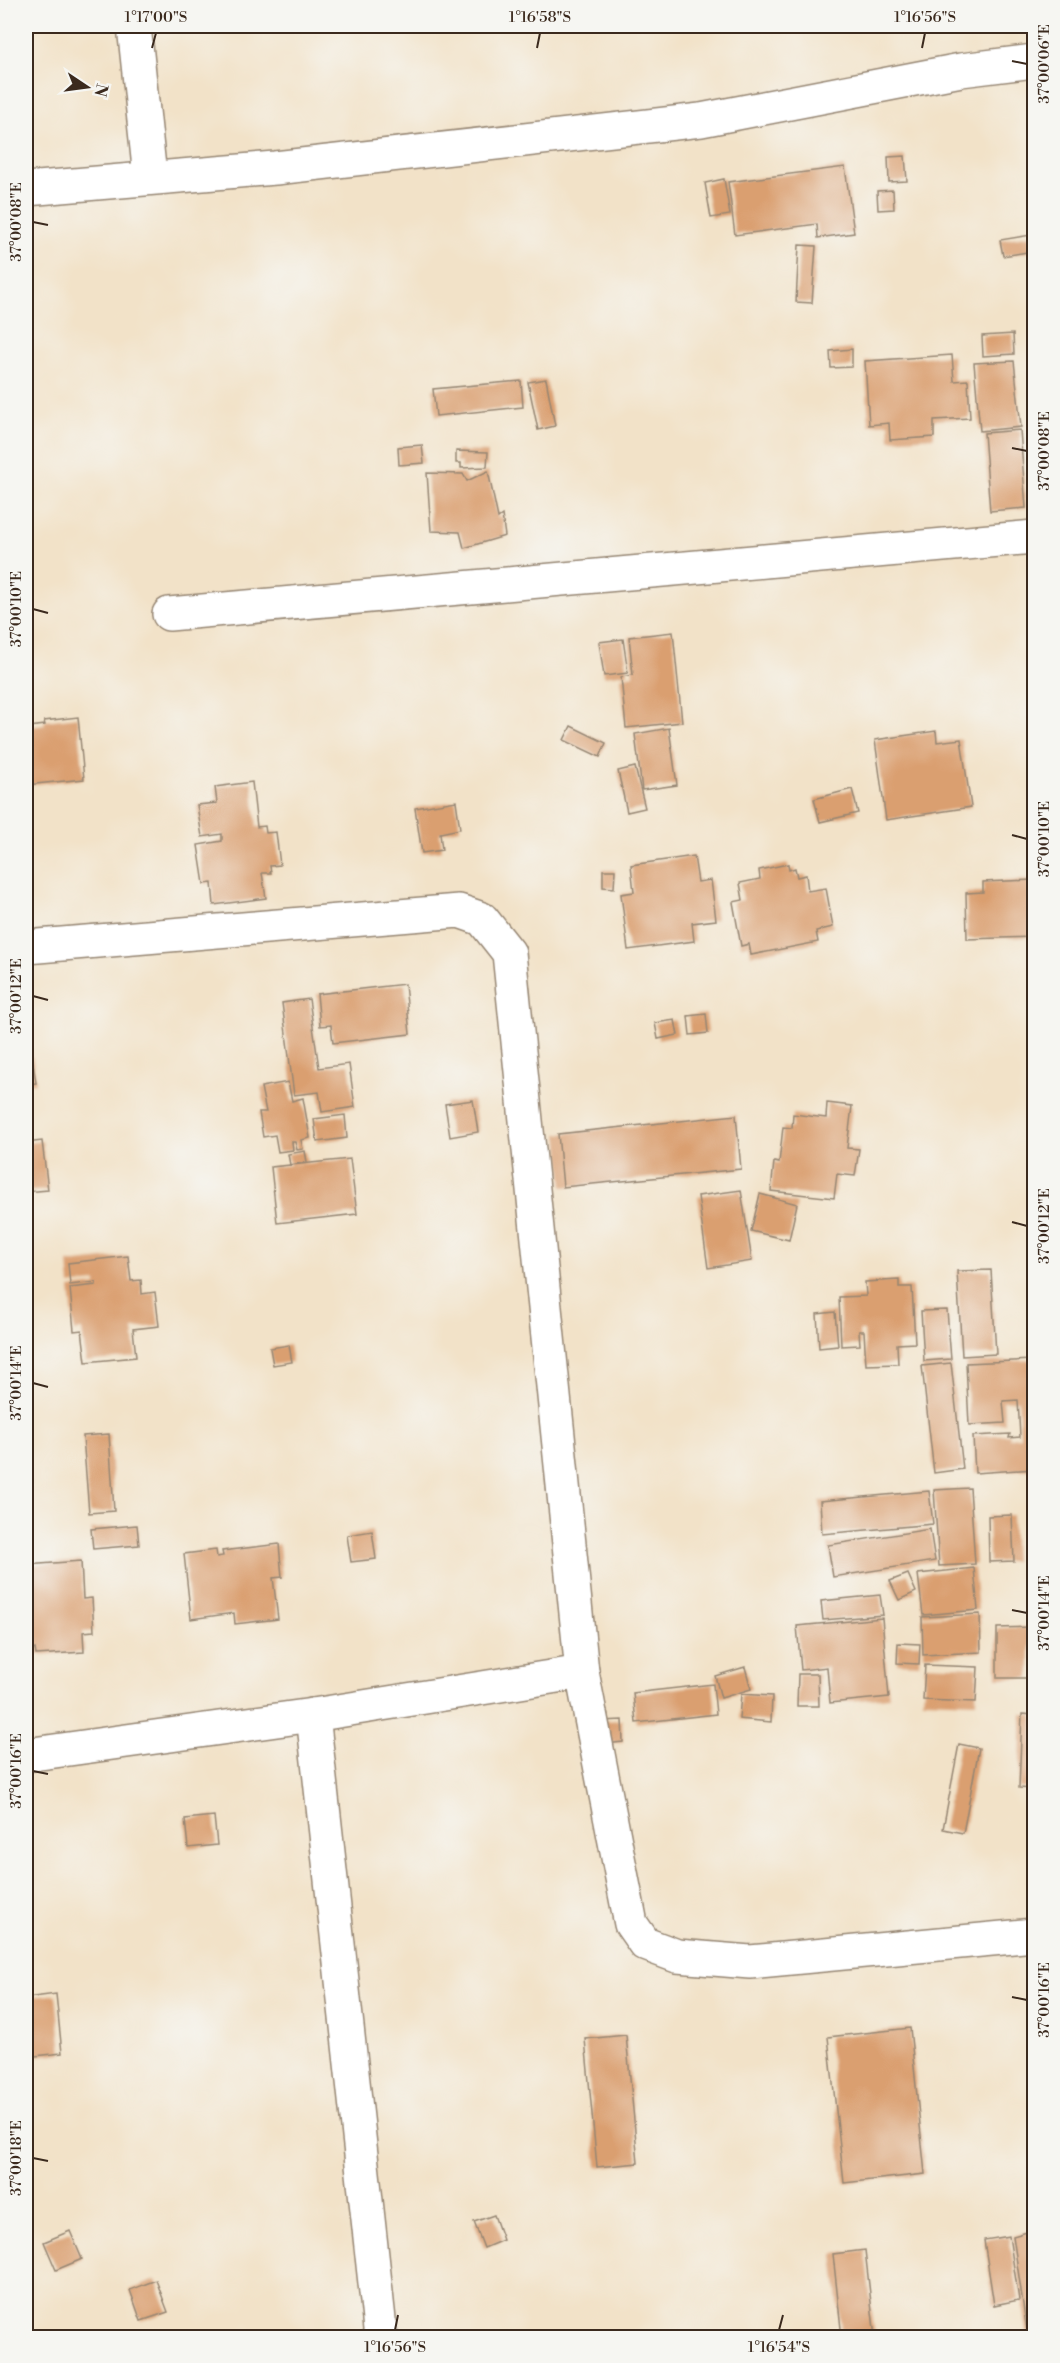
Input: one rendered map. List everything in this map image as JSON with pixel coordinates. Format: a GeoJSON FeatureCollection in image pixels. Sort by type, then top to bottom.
{"type":"FeatureCollection","features":[{"type":"Feature","properties":{"kind":"street"},"geometry":{"type":"LineString","coordinates":[[134,26],[150,177]]}},
{"type":"Feature","properties":{"kind":"street"},"geometry":{"type":"LineString","coordinates":[[26,189],[287,166],[702,120],[961,70],[1035,61]]}},
{"type":"Feature","properties":{"kind":"street"},"geometry":{"type":"LineString","coordinates":[[169,614],[1035,537]]}},
{"type":"Feature","properties":{"kind":"street"},"geometry":{"type":"LineString","coordinates":[[26,947],[459,911],[482,918],[508,953],[582,1672],[631,1924],[645,1944],[677,1956],[750,1962],[1035,1935]]}},
{"type":"Feature","properties":{"kind":"street"},"geometry":{"type":"LineString","coordinates":[[26,1755],[313,1715],[582,1672]]}},
{"type":"Feature","properties":{"kind":"street"},"geometry":{"type":"LineString","coordinates":[[313,1715],[381,2337]]}},
{"type":"Feature","properties":{"kind":"building"},"geometry":{"type":"Polygon","coordinates":[[[905,156],[907,181],[889,182],[888,157],[905,156]]]}},
{"type":"Feature","properties":{"kind":"building"},"geometry":{"type":"Polygon","coordinates":[[[845,167],[854,233],[818,238],[817,224],[735,235],[728,182],[845,167]]]}},
{"type":"Feature","properties":{"kind":"building"},"geometry":{"type":"Polygon","coordinates":[[[724,179],[730,215],[711,218],[705,183],[724,179]]]}},
{"type":"Feature","properties":{"kind":"building"},"geometry":{"type":"Polygon","coordinates":[[[893,190],[894,209],[878,210],[877,191],[893,190]]]}},
{"type":"Feature","properties":{"kind":"building"},"geometry":{"type":"Polygon","coordinates":[[[1031,235],[1034,251],[1003,256],[1000,240],[1031,235]]]}},
{"type":"Feature","properties":{"kind":"building"},"geometry":{"type":"Polygon","coordinates":[[[799,245],[816,246],[812,303],[796,302],[799,245]]]}},
{"type":"Feature","properties":{"kind":"building"},"geometry":{"type":"Polygon","coordinates":[[[1013,334],[1014,354],[983,356],[982,336],[1013,334]]]}},
{"type":"Feature","properties":{"kind":"building"},"geometry":{"type":"Polygon","coordinates":[[[852,349],[852,367],[831,368],[830,351],[852,349]]]}},
{"type":"Feature","properties":{"kind":"building"},"geometry":{"type":"Polygon","coordinates":[[[952,355],[954,381],[968,380],[970,418],[934,420],[934,437],[890,440],[889,423],[869,425],[865,361],[952,355]]]}},
{"type":"Feature","properties":{"kind":"building"},"geometry":{"type":"Polygon","coordinates":[[[1014,361],[1021,427],[980,431],[974,363],[1014,361]]]}},
{"type":"Feature","properties":{"kind":"building"},"geometry":{"type":"Polygon","coordinates":[[[546,379],[555,426],[538,430],[528,382],[546,379]]]}},
{"type":"Feature","properties":{"kind":"building"},"geometry":{"type":"Polygon","coordinates":[[[521,381],[523,407],[436,416],[433,389],[521,381]]]}},
{"type":"Feature","properties":{"kind":"building"},"geometry":{"type":"Polygon","coordinates":[[[1020,430],[1026,508],[990,511],[984,433],[1020,430]]]}},
{"type":"Feature","properties":{"kind":"building"},"geometry":{"type":"Polygon","coordinates":[[[422,445],[424,463],[399,465],[398,447],[422,445]]]}},
{"type":"Feature","properties":{"kind":"building"},"geometry":{"type":"Polygon","coordinates":[[[456,451],[488,452],[487,467],[461,468],[461,463],[456,463],[456,451]]]}},
{"type":"Feature","properties":{"kind":"building"},"geometry":{"type":"Polygon","coordinates":[[[488,471],[498,518],[502,515],[505,536],[464,548],[460,532],[431,531],[427,473],[463,474],[467,481],[488,471]]]}},
{"type":"Feature","properties":{"kind":"building"},"geometry":{"type":"Polygon","coordinates":[[[673,632],[682,722],[626,728],[621,677],[633,675],[629,637],[673,632]]]}},
{"type":"Feature","properties":{"kind":"building"},"geometry":{"type":"Polygon","coordinates":[[[623,639],[628,673],[604,676],[599,642],[623,639]]]}},
{"type":"Feature","properties":{"kind":"building"},"geometry":{"type":"Polygon","coordinates":[[[78,717],[84,779],[26,785],[26,720],[28,720],[29,727],[45,725],[44,721],[78,717]]]}},
{"type":"Feature","properties":{"kind":"building"},"geometry":{"type":"Polygon","coordinates":[[[571,726],[606,743],[600,757],[564,740],[571,726]]]}},
{"type":"Feature","properties":{"kind":"building"},"geometry":{"type":"Polygon","coordinates":[[[669,728],[677,785],[642,790],[635,734],[669,728]]]}},
{"type":"Feature","properties":{"kind":"building"},"geometry":{"type":"Polygon","coordinates":[[[936,731],[937,742],[961,739],[971,807],[886,820],[875,740],[936,731]]]}},
{"type":"Feature","properties":{"kind":"building"},"geometry":{"type":"Polygon","coordinates":[[[635,767],[645,808],[627,812],[618,771],[635,767]]]}},
{"type":"Feature","properties":{"kind":"building"},"geometry":{"type":"Polygon","coordinates":[[[252,782],[257,827],[265,826],[266,833],[276,832],[280,865],[270,866],[271,873],[262,873],[266,898],[214,905],[212,883],[204,884],[198,845],[222,841],[222,834],[202,837],[197,805],[217,803],[215,787],[252,782]]]}},
{"type":"Feature","properties":{"kind":"building"},"geometry":{"type":"Polygon","coordinates":[[[852,789],[858,813],[820,822],[814,799],[852,789]]]}},
{"type":"Feature","properties":{"kind":"building"},"geometry":{"type":"Polygon","coordinates":[[[456,801],[460,829],[440,833],[442,850],[422,853],[415,808],[456,801]]]}},
{"type":"Feature","properties":{"kind":"building"},"geometry":{"type":"Polygon","coordinates":[[[694,856],[698,882],[711,880],[716,920],[692,923],[694,941],[628,950],[621,894],[634,892],[631,865],[694,856]]]}},
{"type":"Feature","properties":{"kind":"building"},"geometry":{"type":"Polygon","coordinates":[[[788,864],[789,870],[795,868],[797,877],[806,875],[808,891],[826,888],[833,927],[816,931],[818,942],[751,955],[749,944],[741,946],[733,902],[743,900],[740,883],[760,879],[759,870],[788,864]]]}},
{"type":"Feature","properties":{"kind":"building"},"geometry":{"type":"Polygon","coordinates":[[[603,870],[615,870],[614,888],[603,887],[603,870]]]}},
{"type":"Feature","properties":{"kind":"building"},"geometry":{"type":"Polygon","coordinates":[[[1034,880],[1034,937],[967,939],[966,893],[983,892],[983,882],[1034,880]]]}},
{"type":"Feature","properties":{"kind":"building"},"geometry":{"type":"Polygon","coordinates":[[[405,984],[410,1034],[333,1043],[331,1025],[320,1026],[317,994],[405,984]]]}},
{"type":"Feature","properties":{"kind":"building"},"geometry":{"type":"Polygon","coordinates":[[[309,999],[319,1068],[349,1064],[355,1107],[322,1112],[319,1092],[294,1095],[282,1003],[309,999]]]}},
{"type":"Feature","properties":{"kind":"building"},"geometry":{"type":"Polygon","coordinates":[[[706,1014],[708,1033],[690,1035],[688,1016],[706,1014]]]}},
{"type":"Feature","properties":{"kind":"building"},"geometry":{"type":"Polygon","coordinates":[[[26,1016],[36,1083],[26,1084],[26,1016]]]}},
{"type":"Feature","properties":{"kind":"building"},"geometry":{"type":"Polygon","coordinates":[[[675,1020],[678,1035],[658,1039],[655,1023],[675,1020]]]}},
{"type":"Feature","properties":{"kind":"building"},"geometry":{"type":"Polygon","coordinates":[[[288,1082],[292,1101],[303,1098],[310,1138],[301,1140],[303,1149],[297,1150],[295,1142],[292,1142],[293,1150],[278,1152],[275,1135],[263,1137],[259,1112],[266,1112],[261,1087],[288,1082]]]}},
{"type":"Feature","properties":{"kind":"building"},"geometry":{"type":"Polygon","coordinates":[[[473,1100],[478,1132],[450,1137],[445,1104],[473,1100]]]}},
{"type":"Feature","properties":{"kind":"building"},"geometry":{"type":"Polygon","coordinates":[[[827,1103],[852,1106],[847,1148],[859,1149],[855,1176],[837,1174],[834,1198],[771,1191],[774,1162],[779,1163],[783,1127],[792,1128],[793,1114],[826,1118],[827,1103]]]}},
{"type":"Feature","properties":{"kind":"building"},"geometry":{"type":"Polygon","coordinates":[[[345,1115],[347,1138],[317,1142],[314,1119],[345,1115]]]}},
{"type":"Feature","properties":{"kind":"building"},"geometry":{"type":"Polygon","coordinates":[[[736,1115],[741,1169],[563,1187],[558,1134],[736,1115]]]}},
{"type":"Feature","properties":{"kind":"building"},"geometry":{"type":"Polygon","coordinates":[[[42,1141],[48,1190],[26,1192],[26,1143],[42,1141]]]}},
{"type":"Feature","properties":{"kind":"building"},"geometry":{"type":"Polygon","coordinates":[[[305,1151],[307,1162],[290,1165],[288,1154],[305,1151]]]}},
{"type":"Feature","properties":{"kind":"building"},"geometry":{"type":"Polygon","coordinates":[[[350,1159],[357,1214],[277,1223],[271,1167],[350,1159]]]}},
{"type":"Feature","properties":{"kind":"building"},"geometry":{"type":"Polygon","coordinates":[[[741,1190],[752,1261],[708,1268],[698,1196],[741,1190]]]}},
{"type":"Feature","properties":{"kind":"building"},"geometry":{"type":"Polygon","coordinates":[[[760,1194],[797,1204],[789,1240],[751,1231],[760,1194]]]}},
{"type":"Feature","properties":{"kind":"building"},"geometry":{"type":"Polygon","coordinates":[[[128,1256],[131,1281],[141,1280],[142,1294],[155,1292],[159,1326],[133,1329],[136,1357],[86,1362],[82,1330],[74,1331],[70,1288],[96,1285],[96,1282],[70,1285],[68,1263],[128,1256]]]}},
{"type":"Feature","properties":{"kind":"building"},"geometry":{"type":"Polygon","coordinates":[[[991,1270],[996,1354],[962,1356],[957,1271],[991,1270]]]}},
{"type":"Feature","properties":{"kind":"building"},"geometry":{"type":"Polygon","coordinates":[[[899,1280],[899,1287],[912,1287],[915,1343],[897,1344],[898,1364],[866,1365],[864,1331],[859,1331],[860,1345],[841,1346],[839,1297],[866,1296],[865,1282],[899,1280]]]}},
{"type":"Feature","properties":{"kind":"building"},"geometry":{"type":"Polygon","coordinates":[[[947,1310],[951,1359],[924,1361],[921,1311],[947,1310]]]}},
{"type":"Feature","properties":{"kind":"building"},"geometry":{"type":"Polygon","coordinates":[[[835,1312],[838,1346],[819,1348],[817,1314],[835,1312]]]}},
{"type":"Feature","properties":{"kind":"building"},"geometry":{"type":"Polygon","coordinates":[[[289,1345],[292,1362],[273,1365],[270,1348],[289,1345]]]}},
{"type":"Feature","properties":{"kind":"building"},"geometry":{"type":"Polygon","coordinates":[[[1034,1360],[1034,1469],[975,1473],[973,1436],[1010,1434],[1009,1438],[1020,1437],[1018,1400],[1003,1401],[1005,1423],[969,1425],[966,1363],[1034,1360]]]}},
{"type":"Feature","properties":{"kind":"building"},"geometry":{"type":"Polygon","coordinates":[[[951,1363],[963,1469],[934,1473],[922,1366],[951,1363]]]}},
{"type":"Feature","properties":{"kind":"building"},"geometry":{"type":"Polygon","coordinates":[[[109,1434],[114,1511],[89,1513],[83,1436],[109,1434]]]}},
{"type":"Feature","properties":{"kind":"building"},"geometry":{"type":"Polygon","coordinates":[[[970,1488],[975,1564],[939,1566],[934,1490],[970,1488]]]}},
{"type":"Feature","properties":{"kind":"building"},"geometry":{"type":"Polygon","coordinates":[[[929,1491],[933,1524],[822,1534],[820,1501],[929,1491]]]}},
{"type":"Feature","properties":{"kind":"building"},"geometry":{"type":"Polygon","coordinates":[[[1012,1515],[1014,1561],[989,1562],[988,1516],[1012,1515]]]}},
{"type":"Feature","properties":{"kind":"building"},"geometry":{"type":"Polygon","coordinates":[[[137,1525],[139,1545],[93,1549],[91,1529],[137,1525]]]}},
{"type":"Feature","properties":{"kind":"building"},"geometry":{"type":"Polygon","coordinates":[[[930,1529],[935,1561],[833,1577],[828,1545],[930,1529]]]}},
{"type":"Feature","properties":{"kind":"building"},"geometry":{"type":"Polygon","coordinates":[[[372,1531],[376,1559],[351,1562],[347,1535],[372,1531]]]}},
{"type":"Feature","properties":{"kind":"building"},"geometry":{"type":"Polygon","coordinates":[[[279,1544],[282,1577],[273,1578],[278,1619],[235,1624],[234,1613],[191,1619],[184,1554],[216,1550],[217,1557],[223,1556],[222,1551],[279,1544]]]}},
{"type":"Feature","properties":{"kind":"building"},"geometry":{"type":"Polygon","coordinates":[[[81,1561],[83,1599],[92,1598],[94,1631],[83,1632],[84,1652],[36,1655],[35,1649],[26,1649],[26,1565],[81,1561]]]}},
{"type":"Feature","properties":{"kind":"building"},"geometry":{"type":"Polygon","coordinates":[[[974,1568],[978,1610],[923,1615],[918,1574],[974,1568]]]}},
{"type":"Feature","properties":{"kind":"building"},"geometry":{"type":"Polygon","coordinates":[[[908,1574],[916,1592],[899,1600],[890,1581],[908,1574]]]}},
{"type":"Feature","properties":{"kind":"building"},"geometry":{"type":"Polygon","coordinates":[[[880,1595],[883,1615],[823,1620],[821,1601],[880,1595]]]}},
{"type":"Feature","properties":{"kind":"building"},"geometry":{"type":"Polygon","coordinates":[[[980,1614],[981,1652],[923,1655],[922,1617],[980,1614]]]}},
{"type":"Feature","properties":{"kind":"building"},"geometry":{"type":"Polygon","coordinates":[[[882,1618],[889,1697],[830,1703],[827,1667],[801,1670],[797,1626],[882,1618]]]}},
{"type":"Feature","properties":{"kind":"building"},"geometry":{"type":"Polygon","coordinates":[[[1030,1627],[1030,1678],[997,1678],[997,1628],[1030,1627]]]}},
{"type":"Feature","properties":{"kind":"building"},"geometry":{"type":"Polygon","coordinates":[[[898,1643],[920,1644],[919,1664],[897,1663],[898,1643]]]}},
{"type":"Feature","properties":{"kind":"building"},"geometry":{"type":"Polygon","coordinates":[[[925,1665],[978,1667],[976,1702],[923,1700],[925,1665]]]}},
{"type":"Feature","properties":{"kind":"building"},"geometry":{"type":"Polygon","coordinates":[[[745,1667],[751,1689],[721,1698],[715,1676],[745,1667]]]}},
{"type":"Feature","properties":{"kind":"building"},"geometry":{"type":"Polygon","coordinates":[[[798,1674],[818,1674],[819,1706],[797,1706],[798,1674]]]}},
{"type":"Feature","properties":{"kind":"building"},"geometry":{"type":"Polygon","coordinates":[[[713,1684],[716,1714],[636,1723],[633,1693],[713,1684]]]}},
{"type":"Feature","properties":{"kind":"building"},"geometry":{"type":"Polygon","coordinates":[[[741,1694],[772,1696],[771,1722],[739,1719],[741,1694]]]}},
{"type":"Feature","properties":{"kind":"building"},"geometry":{"type":"Polygon","coordinates":[[[1022,1714],[1034,1715],[1034,1789],[1019,1788],[1022,1714]]]}},
{"type":"Feature","properties":{"kind":"building"},"geometry":{"type":"Polygon","coordinates":[[[622,1720],[623,1742],[605,1744],[603,1721],[622,1720]]]}},
{"type":"Feature","properties":{"kind":"building"},"geometry":{"type":"Polygon","coordinates":[[[959,1744],[979,1748],[963,1833],[943,1829],[959,1744]]]}},
{"type":"Feature","properties":{"kind":"building"},"geometry":{"type":"Polygon","coordinates":[[[214,1816],[217,1845],[188,1848],[185,1819],[214,1816]]]}},
{"type":"Feature","properties":{"kind":"building"},"geometry":{"type":"Polygon","coordinates":[[[56,1994],[62,2053],[26,2057],[26,1998],[56,1994]]]}},
{"type":"Feature","properties":{"kind":"building"},"geometry":{"type":"Polygon","coordinates":[[[910,2028],[925,2174],[844,2183],[828,2037],[910,2028]]]}},
{"type":"Feature","properties":{"kind":"building"},"geometry":{"type":"Polygon","coordinates":[[[626,2035],[638,2163],[597,2167],[585,2039],[626,2035]]]}},
{"type":"Feature","properties":{"kind":"building"},"geometry":{"type":"Polygon","coordinates":[[[494,2215],[503,2240],[484,2248],[474,2222],[494,2215]]]}},
{"type":"Feature","properties":{"kind":"building"},"geometry":{"type":"Polygon","coordinates":[[[1034,2230],[1034,2338],[1028,2338],[1013,2236],[1034,2230]]]}},
{"type":"Feature","properties":{"kind":"building"},"geometry":{"type":"Polygon","coordinates":[[[70,2231],[82,2259],[56,2270],[44,2242],[70,2231]]]}},
{"type":"Feature","properties":{"kind":"building"},"geometry":{"type":"Polygon","coordinates":[[[1009,2236],[1019,2300],[994,2305],[984,2240],[1009,2236]]]}},
{"type":"Feature","properties":{"kind":"building"},"geometry":{"type":"Polygon","coordinates":[[[865,2250],[875,2338],[842,2338],[833,2254],[865,2250]]]}},
{"type":"Feature","properties":{"kind":"building"},"geometry":{"type":"Polygon","coordinates":[[[156,2280],[168,2312],[141,2321],[130,2290],[156,2280]]]}}]}
